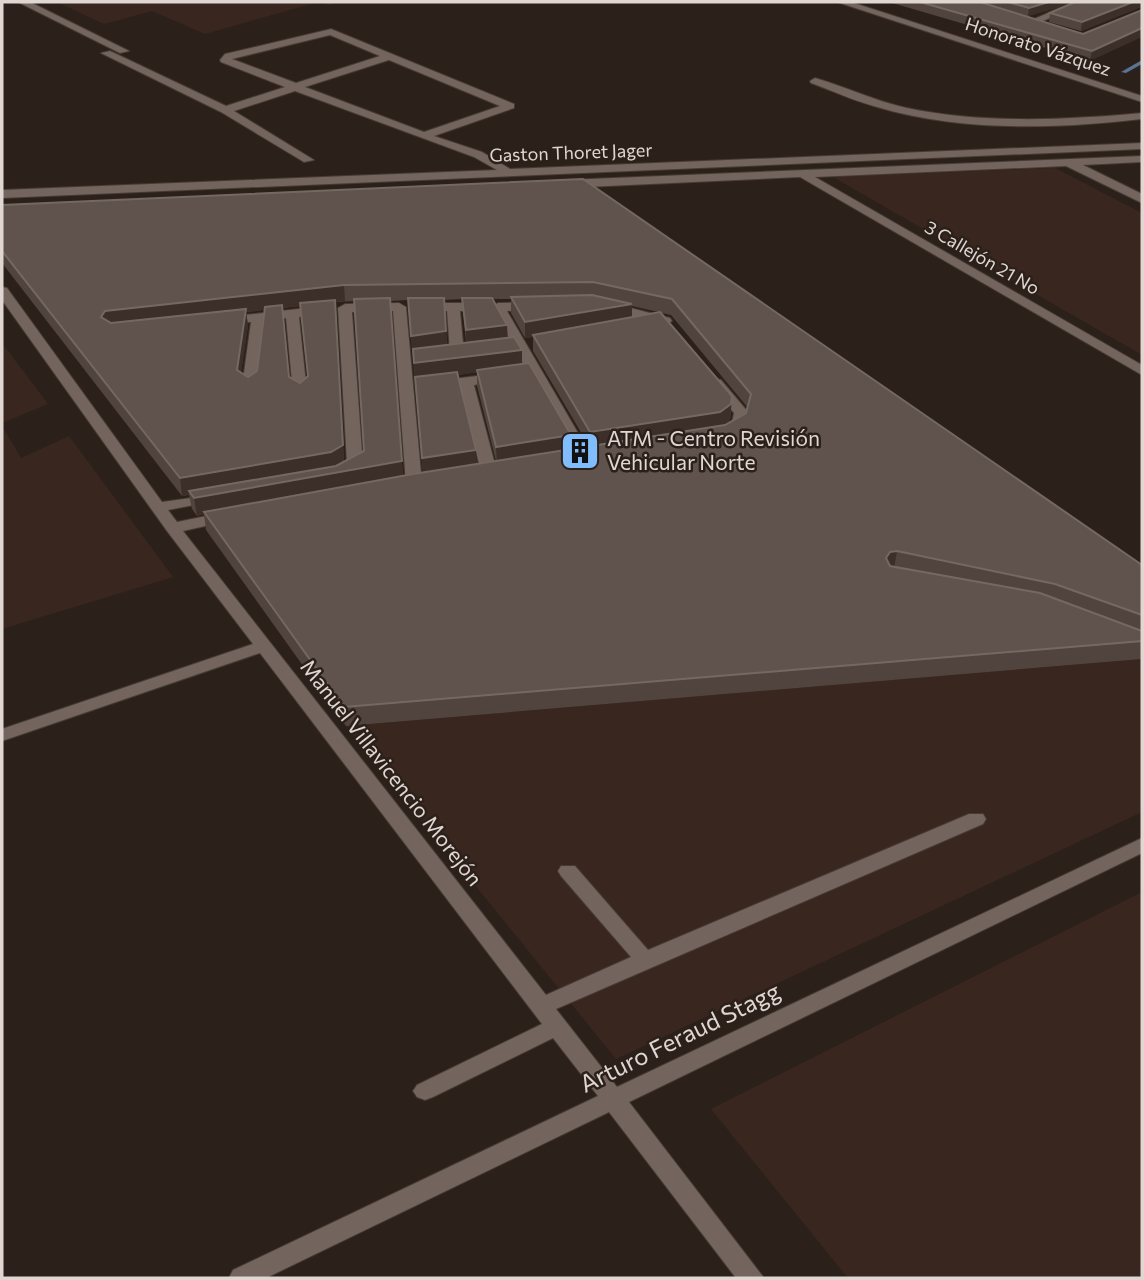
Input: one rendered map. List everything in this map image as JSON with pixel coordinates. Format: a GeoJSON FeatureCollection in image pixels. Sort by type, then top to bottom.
{"type":"FeatureCollection","features":[{"type":"Feature","properties":{"kind":"street"},"geometry":{"type":"LineString","coordinates":[[23,2],[137,57]]}},
{"type":"Feature","properties":{"kind":"street","name":"Honorato Vázquez"},"geometry":{"type":"LineString","coordinates":[[842,2],[1142,99]]}},
{"type":"Feature","properties":{"kind":"street"},"geometry":{"type":"LineString","coordinates":[[1030,23],[1081,2]]}},
{"type":"Feature","properties":{"kind":"street"},"geometry":{"type":"LineString","coordinates":[[1018,19],[1054,30]]}},
{"type":"Feature","properties":{"kind":"street"},"geometry":{"type":"LineString","coordinates":[[423,136],[510,106],[390,55],[327,32],[229,56],[225,60],[423,136],[499,164],[508,173]]}},
{"type":"Feature","properties":{"kind":"street"},"geometry":{"type":"LineString","coordinates":[[106,53],[225,110],[308,160]]}},
{"type":"Feature","properties":{"kind":"street"},"geometry":{"type":"LineString","coordinates":[[225,110],[390,55]]}},
{"type":"Feature","properties":{"kind":"street"},"geometry":{"type":"LineString","coordinates":[[816,81],[882,105],[935,114],[1071,122],[1142,116]]}},
{"type":"Feature","properties":{"kind":"street","name":"Gaston Thoret Jager"},"geometry":{"type":"LineString","coordinates":[[2,194],[1142,146]]}},
{"type":"Feature","properties":{"kind":"street","name":"Gaston Thoret Jager"},"geometry":{"type":"LineString","coordinates":[[555,184],[1142,159]]}},
{"type":"Feature","properties":{"kind":"street"},"geometry":{"type":"LineString","coordinates":[[1068,162],[1142,199]]}},
{"type":"Feature","properties":{"kind":"street","name":"3 Callejón 21 No"},"geometry":{"type":"LineString","coordinates":[[804,175],[1142,371]]}},
{"type":"Feature","properties":{"kind":"street","name":"Gaston Thoret Jager"},"geometry":{"type":"LineString","coordinates":[[2,206],[513,186]]}},
{"type":"Feature","properties":{"kind":"street","name":"Manuel Villavicencio Morejón"},"geometry":{"type":"LineString","coordinates":[[2,291],[173,528],[751,1278]]}},
{"type":"Feature","properties":{"kind":"street"},"geometry":{"type":"LineString","coordinates":[[592,304],[668,325],[625,327]]}},
{"type":"Feature","properties":{"kind":"street"},"geometry":{"type":"LineString","coordinates":[[205,323],[345,308],[544,305]]}},
{"type":"Feature","properties":{"kind":"street"},"geometry":{"type":"LineString","coordinates":[[398,307],[410,359],[406,388],[413,484]]}},
{"type":"Feature","properties":{"kind":"street"},"geometry":{"type":"LineString","coordinates":[[453,307],[457,353]]}},
{"type":"Feature","properties":{"kind":"street"},"geometry":{"type":"LineString","coordinates":[[498,307],[584,457]]}},
{"type":"Feature","properties":{"kind":"street"},"geometry":{"type":"LineString","coordinates":[[324,478],[337,476],[355,466],[345,308]]}},
{"type":"Feature","properties":{"kind":"street"},"geometry":{"type":"LineString","coordinates":[[292,313],[300,393]]}},
{"type":"Feature","properties":{"kind":"street"},"geometry":{"type":"LineString","coordinates":[[248,387],[258,317]]}},
{"type":"Feature","properties":{"kind":"street"},"geometry":{"type":"LineString","coordinates":[[707,371],[741,412],[738,425],[724,435],[712,437]]}},
{"type":"Feature","properties":{"kind":"street"},"geometry":{"type":"LineString","coordinates":[[406,388],[537,372]]}},
{"type":"Feature","properties":{"kind":"street"},"geometry":{"type":"LineString","coordinates":[[466,381],[489,472]]}},
{"type":"Feature","properties":{"kind":"street"},"geometry":{"type":"LineString","coordinates":[[158,507],[230,494]]}},
{"type":"Feature","properties":{"kind":"street"},"geometry":{"type":"LineString","coordinates":[[173,528],[243,514]]}},
{"type":"Feature","properties":{"kind":"street"},"geometry":{"type":"LineString","coordinates":[[2,735],[265,646]]}},
{"type":"Feature","properties":{"kind":"street"},"geometry":{"type":"LineString","coordinates":[[542,1006],[976,819]]}},
{"type":"Feature","properties":{"kind":"street","name":"Arturo Feraud Stagg"},"geometry":{"type":"LineString","coordinates":[[242,1278],[1142,845]]}},
{"type":"Feature","properties":{"kind":"street"},"geometry":{"type":"LineString","coordinates":[[568,871],[645,960]]}},
{"type":"Feature","properties":{"kind":"street"},"geometry":{"type":"LineString","coordinates":[[425,1091],[558,1026]]}},
{"type":"Feature","properties":{"kind":"shaded area"},"geometry":{"type":"Polygon","coordinates":[[[57,2],[318,2],[205,34],[152,11],[104,24],[57,2]]]}},
{"type":"Feature","properties":{"kind":"shaded area"},"geometry":{"type":"Polygon","coordinates":[[[1055,168],[1142,213],[1142,355],[833,177],[1055,168]]]}},
{"type":"Feature","properties":{"kind":"shaded area"},"geometry":{"type":"Polygon","coordinates":[[[2,343],[48,404],[2,423],[2,343]]]}},
{"type":"Feature","properties":{"kind":"shaded area"},"geometry":{"type":"Polygon","coordinates":[[[2,426],[21,458],[69,436],[173,577],[2,629],[2,426]]]}},
{"type":"Feature","properties":{"kind":"shaded area"},"geometry":{"type":"Polygon","coordinates":[[[1142,659],[1142,812],[616,1059],[346,726],[1142,659]]]}},
{"type":"Feature","properties":{"kind":"shaded area"},"geometry":{"type":"Polygon","coordinates":[[[1142,892],[1142,1278],[848,1278],[711,1109],[1142,892]]]}},
{"type":"Feature","properties":{"kind":"building"},"geometry":{"type":"Polygon","coordinates":[[[920,2],[980,2],[1083,34],[1142,10],[1142,28],[1092,51],[920,2]]]}},
{"type":"Feature","properties":{"kind":"building"},"geometry":{"type":"Polygon","coordinates":[[[1008,2],[1049,2],[1029,8],[1008,2]]]}},
{"type":"Feature","properties":{"kind":"building"},"geometry":{"type":"Polygon","coordinates":[[[1075,2],[1133,2],[1082,22],[1050,13],[1075,2]]]}},
{"type":"Feature","properties":{"kind":"building","name":"ATM - Centro Revisión Vehicular Norte"},"geometry":{"type":"Polygon","coordinates":[[[583,179],[1142,565],[1142,615],[1055,584],[897,551],[890,552],[886,558],[890,566],[1040,593],[1142,631],[1142,641],[344,707],[204,512],[413,474],[725,425],[746,413],[751,394],[672,299],[593,282],[344,285],[105,311],[101,317],[111,323],[246,309],[237,370],[248,377],[257,371],[265,307],[282,305],[289,377],[300,383],[308,376],[300,303],[335,300],[343,445],[331,452],[180,478],[2,251],[2,205],[583,179]]]}},
{"type":"Feature","properties":{"kind":"building"},"geometry":{"type":"Polygon","coordinates":[[[592,295],[632,304],[525,322],[511,297],[592,295]]]}},
{"type":"Feature","properties":{"kind":"building"},"geometry":{"type":"Polygon","coordinates":[[[390,298],[402,461],[194,498],[189,491],[336,466],[364,451],[354,299],[390,298]]]}},
{"type":"Feature","properties":{"kind":"building"},"geometry":{"type":"Polygon","coordinates":[[[408,298],[444,298],[446,331],[411,336],[408,298]]]}},
{"type":"Feature","properties":{"kind":"building"},"geometry":{"type":"Polygon","coordinates":[[[462,298],[492,298],[507,325],[466,330],[462,298]]]}},
{"type":"Feature","properties":{"kind":"building"},"geometry":{"type":"Polygon","coordinates":[[[660,312],[732,396],[731,404],[720,412],[590,432],[533,335],[660,312]]]}},
{"type":"Feature","properties":{"kind":"building"},"geometry":{"type":"Polygon","coordinates":[[[514,337],[522,350],[414,363],[413,349],[514,337]]]}},
{"type":"Feature","properties":{"kind":"building"},"geometry":{"type":"Polygon","coordinates":[[[529,363],[571,435],[496,447],[477,370],[529,363]]]}},
{"type":"Feature","properties":{"kind":"building"},"geometry":{"type":"Polygon","coordinates":[[[457,372],[476,450],[422,458],[415,377],[457,372]]]}},
{"type":"Feature","properties":{"kind":"waterway"},"geometry":{"type":"LineString","coordinates":[[1124,72],[1142,62]]}},
{"type":"Feature","properties":{"kind":"place","name":"ATM - Centro Revisión Vehicular Norte"},"geometry":{"type":"Point","coordinates":[580,451]}}]}
